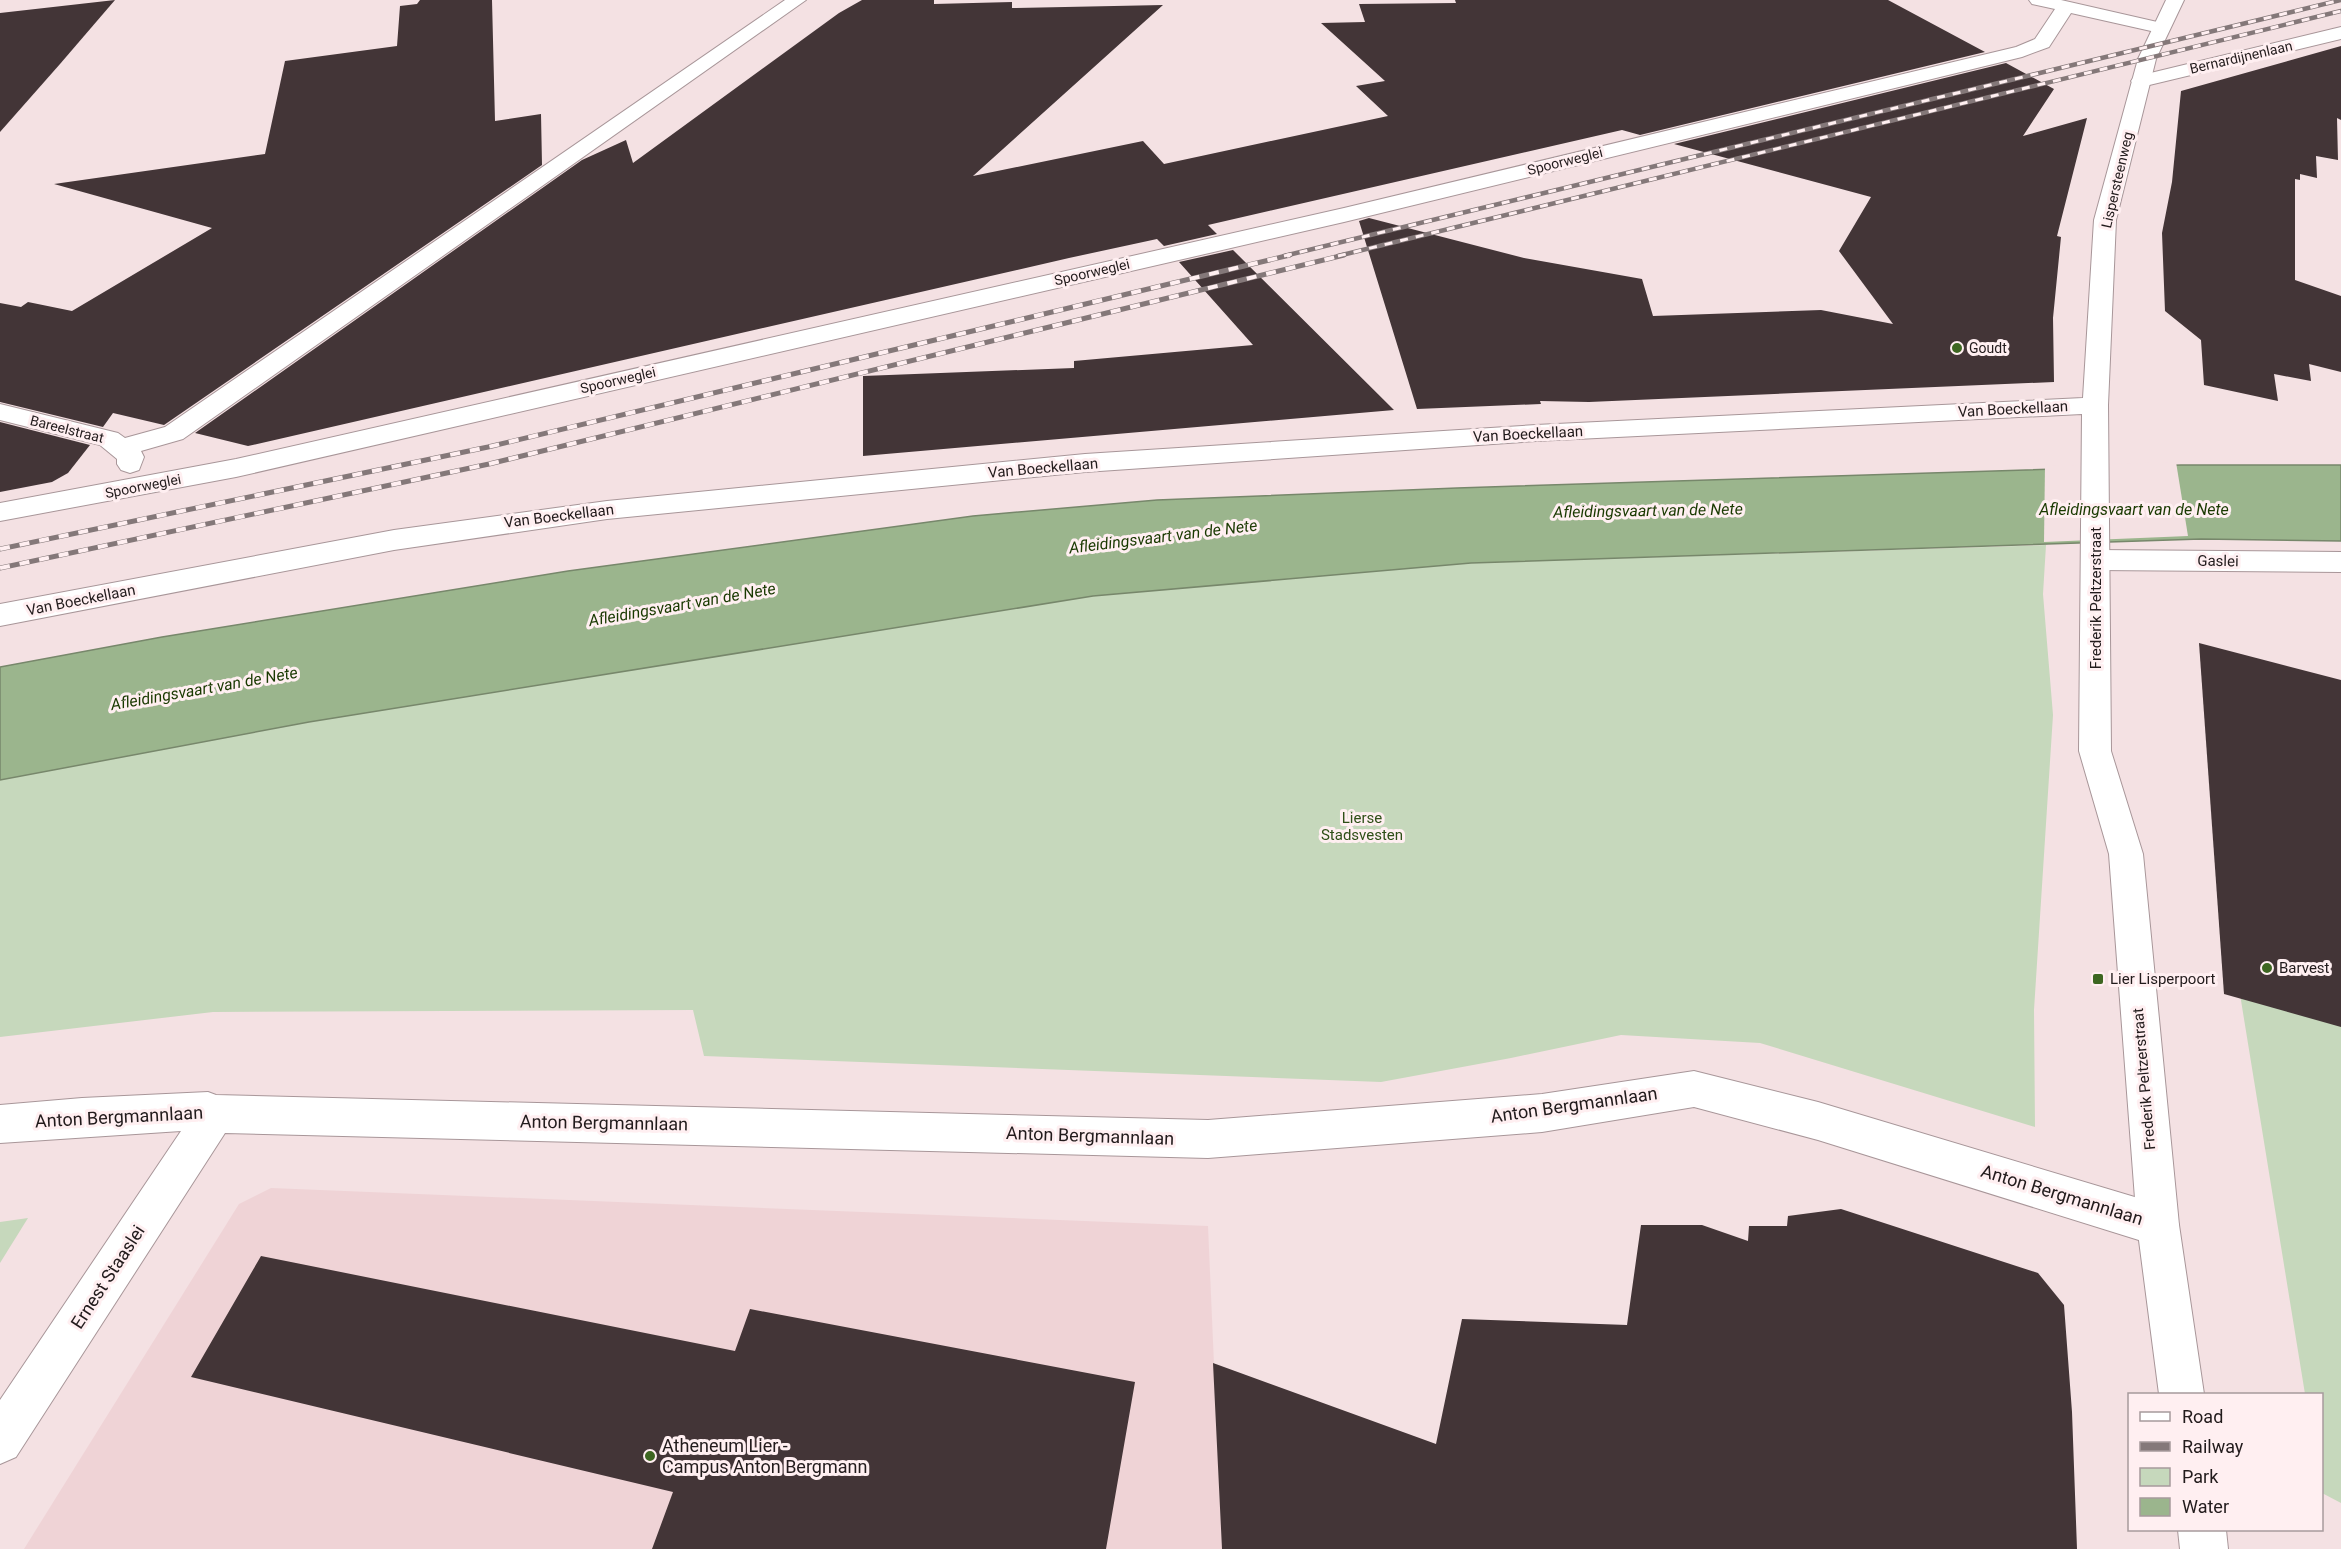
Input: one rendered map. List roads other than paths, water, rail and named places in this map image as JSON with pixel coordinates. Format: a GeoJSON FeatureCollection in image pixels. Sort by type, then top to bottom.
{"type":"FeatureCollection","features":[{"type":"Feature","properties":{"kind":"street"},"geometry":{"type":"LineString","coordinates":[[121,448],[174,433],[797,0]]}},
{"type":"Feature","properties":{"kind":"street"},"geometry":{"type":"LineString","coordinates":[[2038,0],[2160,28]]}},
{"type":"Feature","properties":{"kind":"street","name":"Lispersteenweg"},"geometry":{"type":"LineString","coordinates":[[2095,405],[2105,220],[2151,46],[2175,0]]}},
{"type":"Feature","properties":{"kind":"street","name":"Spoorweglei"},"geometry":{"type":"LineString","coordinates":[[0,512],[236,468],[1344,215],[2022,51],[2042,43],[2066,7]]}},
{"type":"Feature","properties":{"kind":"street","name":"Bernardijnenlaan"},"geometry":{"type":"LineString","coordinates":[[2141,81],[2341,33]]}},
{"type":"Feature","properties":{"kind":"street","name":"Frederik Peltzerstraat"},"geometry":{"type":"LineString","coordinates":[[2095,405],[2095,751],[2126,854],[2158,1225],[2182,1393]]}},
{"type":"Feature","properties":{"kind":"street","name":"Van Boeckellaan"},"geometry":{"type":"LineString","coordinates":[[0,615],[394,540],[618,509],[1085,463],[1536,433],[2095,405]]}},
{"type":"Feature","properties":{"kind":"street","name":"Bareelstraat"},"geometry":{"type":"LineString","coordinates":[[0,412],[110,439],[131,458],[127,489]]}},
{"type":"Feature","properties":{"kind":"street","name":"Gaslei"},"geometry":{"type":"LineString","coordinates":[[2096,552],[2341,562]]}},
{"type":"Feature","properties":{"kind":"street","name":"Anton Bergmannlaan"},"geometry":{"type":"LineString","coordinates":[[0,1124],[82,1116],[208,1111],[215,1114],[1208,1139],[1542,1113],[1694,1089],[1818,1121],[2158,1225]]}},
{"type":"Feature","properties":{"kind":"street","name":"Ernest Staaslei"},"geometry":{"type":"LineString","coordinates":[[0,1441],[215,1114]]}},
{"type":"Feature","properties":{"kind":"street"},"geometry":{"type":"LineString","coordinates":[[2202,1531],[2204,1549]]}},
{"type":"Feature","properties":{"kind":"water","name":"Afleidingsvaart van de Nete"},"geometry":{"type":"Polygon","coordinates":[[[2181,465],[2341,465],[2341,541],[2201,539],[1471,563],[1093,596],[309,722],[0,780],[0,667],[162,637],[568,571],[973,516],[1157,500],[2181,465]]]}},
{"type":"Feature","properties":{"kind":"railway"},"geometry":{"type":"LineString","coordinates":[[1284,256],[2341,0]]}},
{"type":"Feature","properties":{"kind":"railway"},"geometry":{"type":"LineString","coordinates":[[1338,256],[2341,11]]}},
{"type":"Feature","properties":{"kind":"railway"},"geometry":{"type":"LineString","coordinates":[[0,549],[488,447],[1290,255]]}},
{"type":"Feature","properties":{"kind":"railway"},"geometry":{"type":"LineString","coordinates":[[0,568],[489,464],[1344,255]]}},
{"type":"Feature","properties":{"kind":"place","name":"Goudt"},"geometry":{"type":"Point","coordinates":[1957,348]}},
{"type":"Feature","properties":{"kind":"place","name":"Barvest"},"geometry":{"type":"Point","coordinates":[2267,968]}},
{"type":"Feature","properties":{"kind":"place","name":"Lier Lisperpoort"},"geometry":{"type":"Point","coordinates":[2098,979]}},
{"type":"Feature","properties":{"kind":"place","name":"Atheneum Lier - Campus Anton Bergmann"},"geometry":{"type":"Point","coordinates":[650,1456]}},
{"type":"Feature","properties":{"kind":"park label","name":"Lierse Stadsvesten"},"geometry":{"type":"Point","coordinates":[1362,826]}}]}
